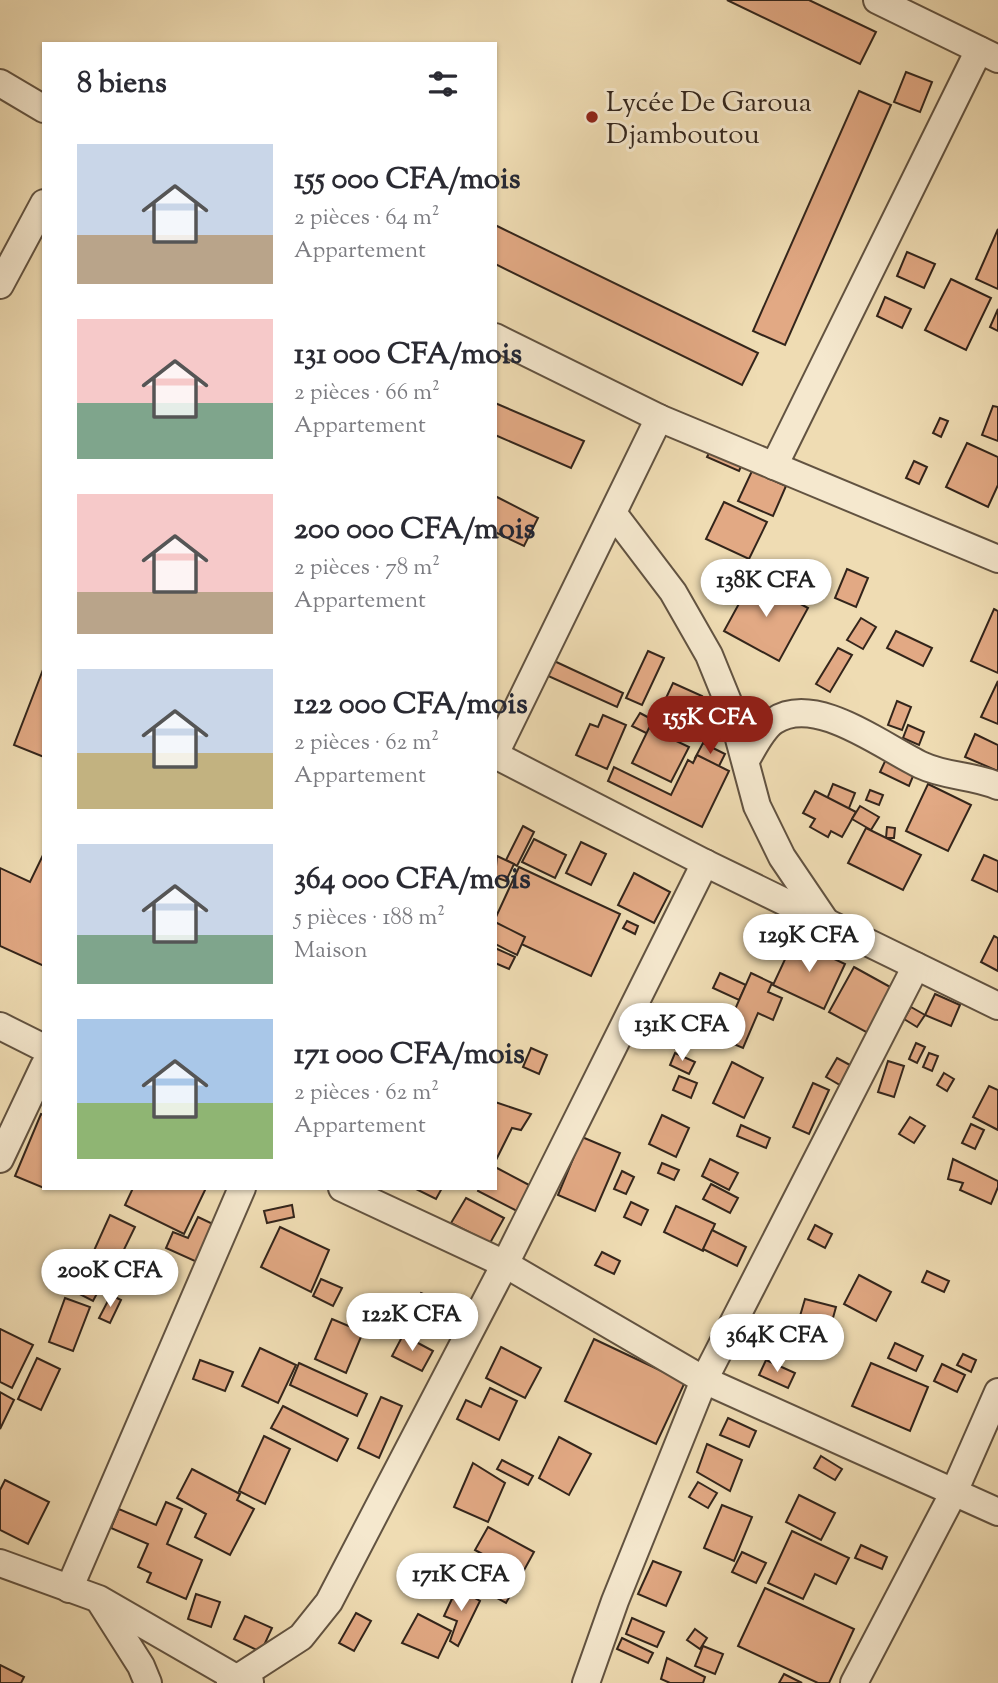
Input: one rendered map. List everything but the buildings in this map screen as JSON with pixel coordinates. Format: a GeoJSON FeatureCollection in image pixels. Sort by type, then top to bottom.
{"type":"FeatureCollection","features":[{"type":"Feature","properties":{"kind":"street"},"geometry":{"type":"LineString","coordinates":[[774,466],[988,54],[877,0]]}},
{"type":"Feature","properties":{"kind":"street"},"geometry":{"type":"LineString","coordinates":[[0,83],[42,108]]}},
{"type":"Feature","properties":{"kind":"street"},"geometry":{"type":"LineString","coordinates":[[0,285],[42,207]]}},
{"type":"Feature","properties":{"kind":"street"},"geometry":{"type":"LineString","coordinates":[[497,338],[659,418],[997,556]]}},
{"type":"Feature","properties":{"kind":"street"},"geometry":{"type":"LineString","coordinates":[[497,750],[659,418]]}},
{"type":"Feature","properties":{"kind":"street"},"geometry":{"type":"LineString","coordinates":[[613,513],[673,592],[709,655],[731,709],[757,806],[782,857],[827,923]]}},
{"type":"Feature","properties":{"kind":"street"},"geometry":{"type":"LineString","coordinates":[[746,760],[759,738],[774,721],[796,712],[827,716],[923,766],[946,775],[971,778],[998,786]]}},
{"type":"Feature","properties":{"kind":"street"},"geometry":{"type":"LineString","coordinates":[[497,755],[705,863],[998,1006]]}},
{"type":"Feature","properties":{"kind":"street"},"geometry":{"type":"LineString","coordinates":[[0,1563],[99,1599],[241,1681],[301,1637],[329,1602],[505,1264],[705,863]]}},
{"type":"Feature","properties":{"kind":"street"},"geometry":{"type":"LineString","coordinates":[[586,1683],[615,1601],[704,1380],[916,966]]}},
{"type":"Feature","properties":{"kind":"street"},"geometry":{"type":"LineString","coordinates":[[0,1026],[42,1047]]}},
{"type":"Feature","properties":{"kind":"street"},"geometry":{"type":"LineString","coordinates":[[0,1159],[42,1070]]}},
{"type":"Feature","properties":{"kind":"street"},"geometry":{"type":"LineString","coordinates":[[69,1590],[241,1190]]}},
{"type":"Feature","properties":{"kind":"street"},"geometry":{"type":"LineString","coordinates":[[346,1190],[505,1264],[704,1380],[998,1512]]}},
{"type":"Feature","properties":{"kind":"street"},"geometry":{"type":"LineString","coordinates":[[854,1683],[954,1492],[998,1392]]}},
{"type":"Feature","properties":{"kind":"street"},"geometry":{"type":"LineString","coordinates":[[99,1599],[141,1666],[148,1683]]}},
{"type":"Feature","properties":{"kind":"place","name":"Lycée De Garoua Djamboutou"},"geometry":{"type":"Point","coordinates":[592,117]}}]}
